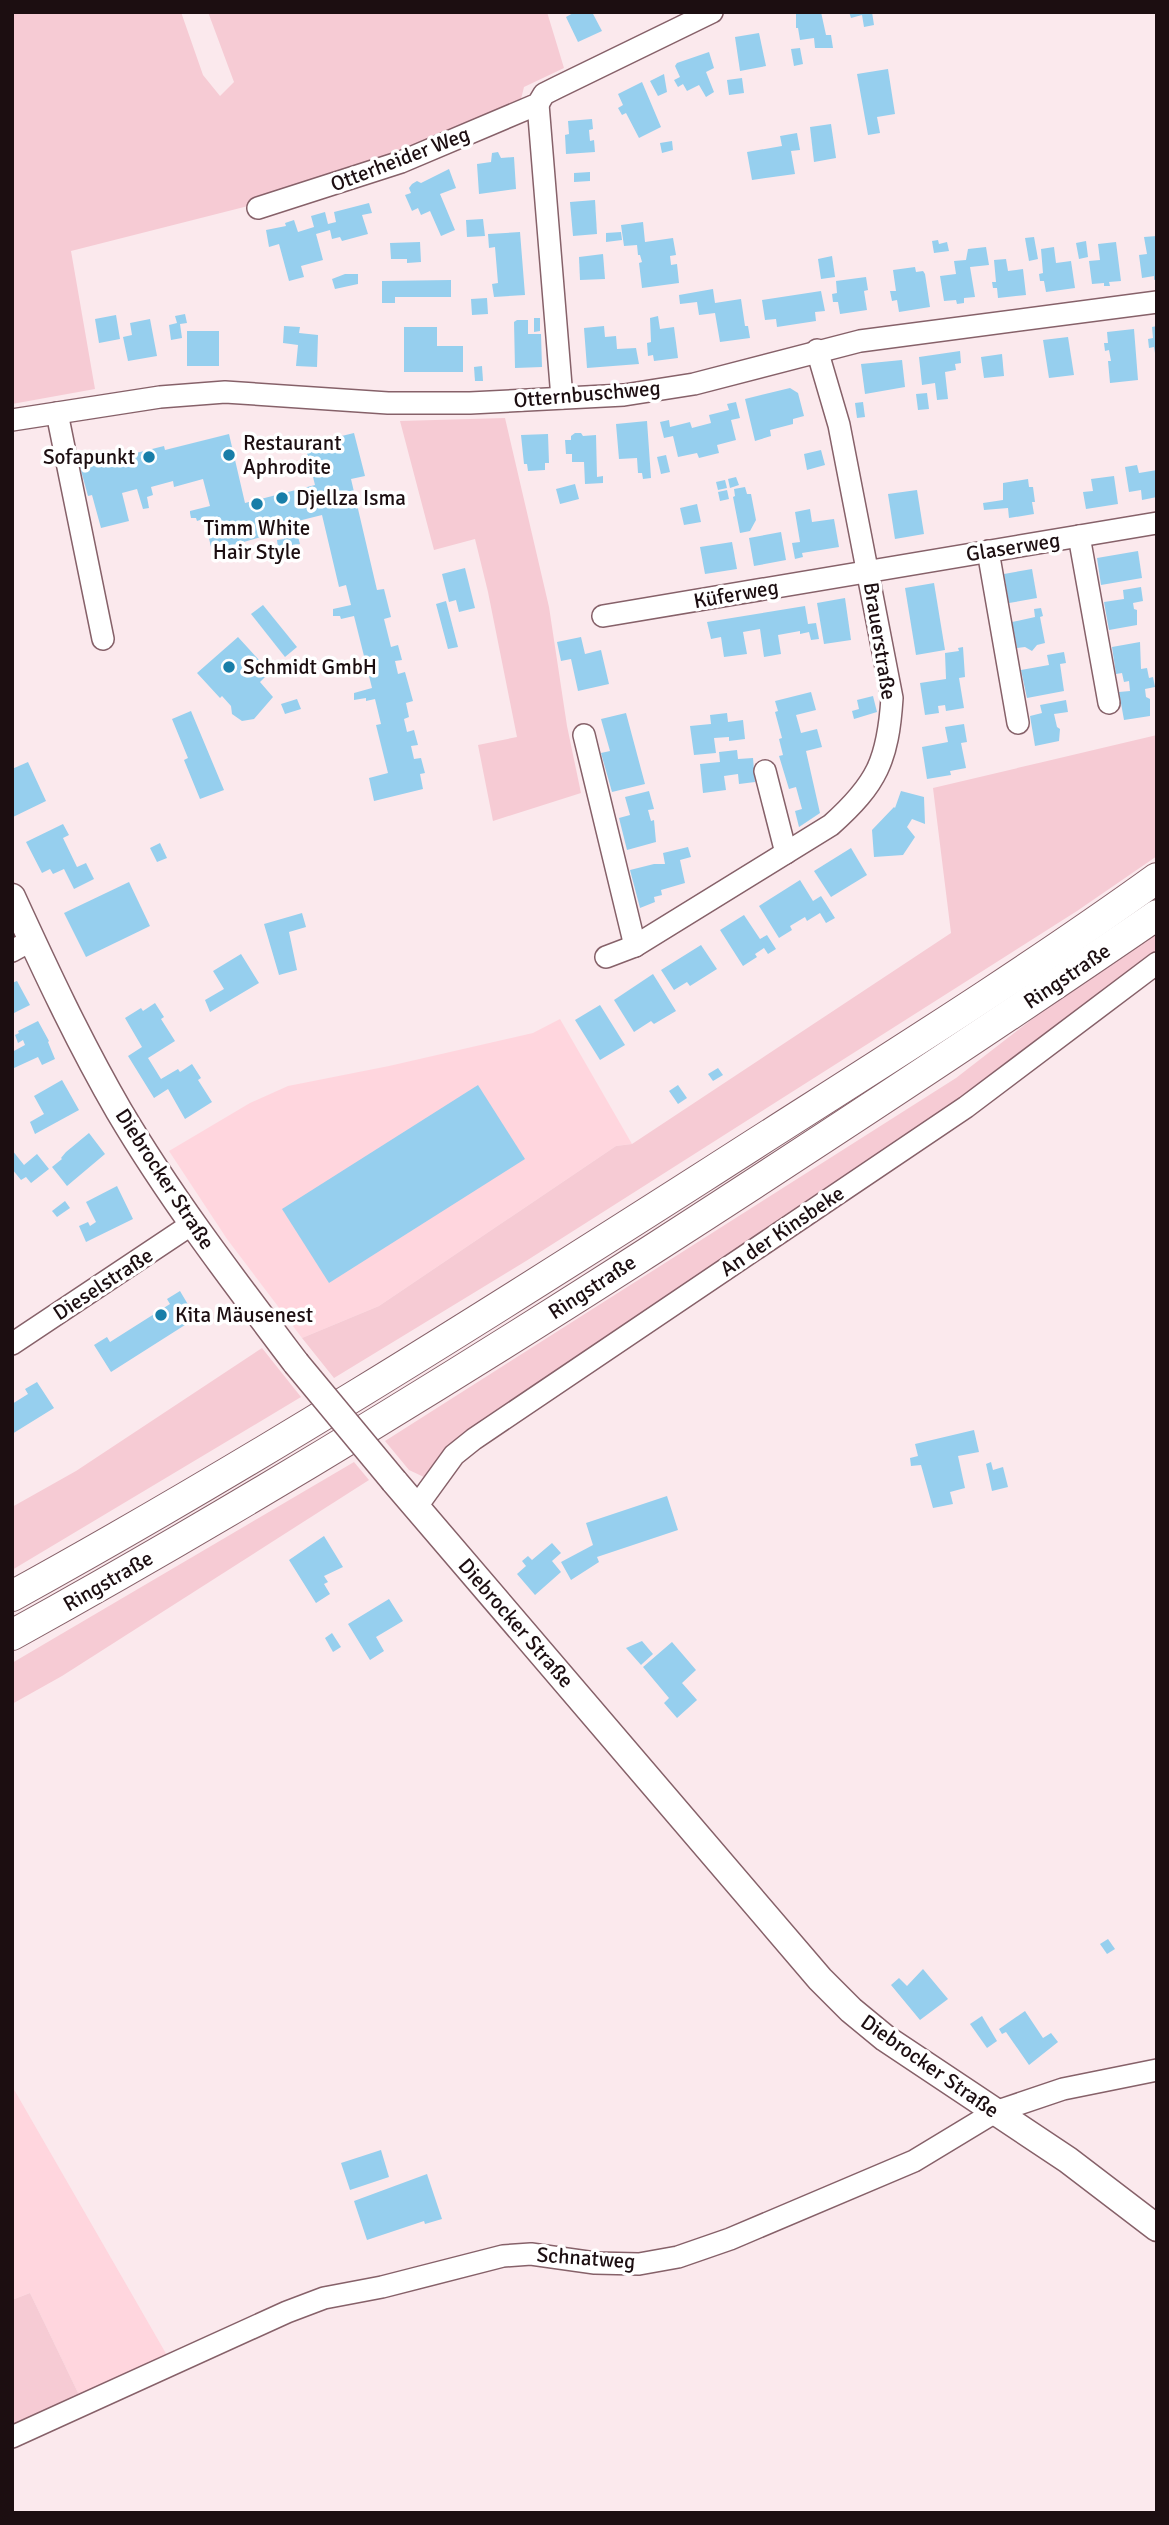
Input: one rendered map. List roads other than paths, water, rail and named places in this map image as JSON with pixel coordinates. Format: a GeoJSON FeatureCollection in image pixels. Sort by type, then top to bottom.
{"type":"FeatureCollection","features":[{"type":"Feature","properties":{"kind":"highway","name":"Ringstraße"},"geometry":{"type":"LineString","coordinates":[[12,1597],[260,1454],[432,1349],[1030,966],[1157,878]]}},
{"type":"Feature","properties":{"kind":"highway","name":"Ringstraße"},"geometry":{"type":"LineString","coordinates":[[12,1634],[282,1480],[456,1374],[790,1161],[1157,915]]}},
{"type":"Feature","properties":{"kind":"main road","name":"Diebrocker Straße"},"geometry":{"type":"LineString","coordinates":[[12,897],[22,946],[75,1028],[119,1110],[192,1224],[296,1363],[820,1979],[850,2010],[885,2038],[1068,2160],[1157,2228]]}},
{"type":"Feature","properties":{"kind":"street","name":"Otterheider Weg"},"geometry":{"type":"LineString","coordinates":[[258,208],[401,162],[538,104],[544,94],[551,90],[688,18],[712,12]]}},
{"type":"Feature","properties":{"kind":"street"},"geometry":{"type":"LineString","coordinates":[[538,104],[562,398]]}},
{"type":"Feature","properties":{"kind":"street","name":"Otternbuschweg"},"geometry":{"type":"LineString","coordinates":[[12,421],[160,397],[225,392],[388,403],[470,403],[624,395],[694,384],[860,341],[1157,302]]}},
{"type":"Feature","properties":{"kind":"street","name":"Brauerstraße"},"geometry":{"type":"LineString","coordinates":[[606,957],[635,946],[831,825],[870,785],[883,762],[890,733],[892,698],[839,425],[817,350]]}},
{"type":"Feature","properties":{"kind":"street"},"geometry":{"type":"LineString","coordinates":[[57,413],[103,639]]}},
{"type":"Feature","properties":{"kind":"street","name":"Glaserweg"},"geometry":{"type":"LineString","coordinates":[[868,571],[1157,523]]}},
{"type":"Feature","properties":{"kind":"street"},"geometry":{"type":"LineString","coordinates":[[1079,536],[1109,703]]}},
{"type":"Feature","properties":{"kind":"street"},"geometry":{"type":"LineString","coordinates":[[988,551],[1018,723]]}},
{"type":"Feature","properties":{"kind":"street","name":"Küferweg"},"geometry":{"type":"LineString","coordinates":[[603,616],[868,571]]}},
{"type":"Feature","properties":{"kind":"street"},"geometry":{"type":"LineString","coordinates":[[584,735],[635,946]]}},
{"type":"Feature","properties":{"kind":"street"},"geometry":{"type":"LineString","coordinates":[[765,771],[786,853]]}},
{"type":"Feature","properties":{"kind":"street","name":"An der Kinsbeke"},"geometry":{"type":"LineString","coordinates":[[417,1506],[454,1455],[474,1439],[966,1107],[1157,963]]}},
{"type":"Feature","properties":{"kind":"street","name":"Dieselstraße"},"geometry":{"type":"LineString","coordinates":[[12,1344],[192,1224]]}},
{"type":"Feature","properties":{"kind":"street","name":"Schnatweg"},"geometry":{"type":"LineString","coordinates":[[12,2437],[287,2312],[324,2298],[382,2287],[503,2256],[531,2254],[595,2263],[639,2264],[678,2257],[730,2239],[903,2166],[995,2112],[1063,2089],[1157,2070]]}},
{"type":"Feature","properties":{"kind":"place","name":"Restaurant Aphrodite"},"geometry":{"type":"Point","coordinates":[229,455]}},
{"type":"Feature","properties":{"kind":"place","name":"Sofapunkt"},"geometry":{"type":"Point","coordinates":[149,457]}},
{"type":"Feature","properties":{"kind":"place","name":"Djellza Isma"},"geometry":{"type":"Point","coordinates":[282,498]}},
{"type":"Feature","properties":{"kind":"place","name":"Timm White Hair Style"},"geometry":{"type":"Point","coordinates":[257,504]}},
{"type":"Feature","properties":{"kind":"place","name":"Schmidt GmbH"},"geometry":{"type":"Point","coordinates":[229,667]}},
{"type":"Feature","properties":{"kind":"place","name":"Kita Mäusenest"},"geometry":{"type":"Point","coordinates":[161,1315]}}]}
